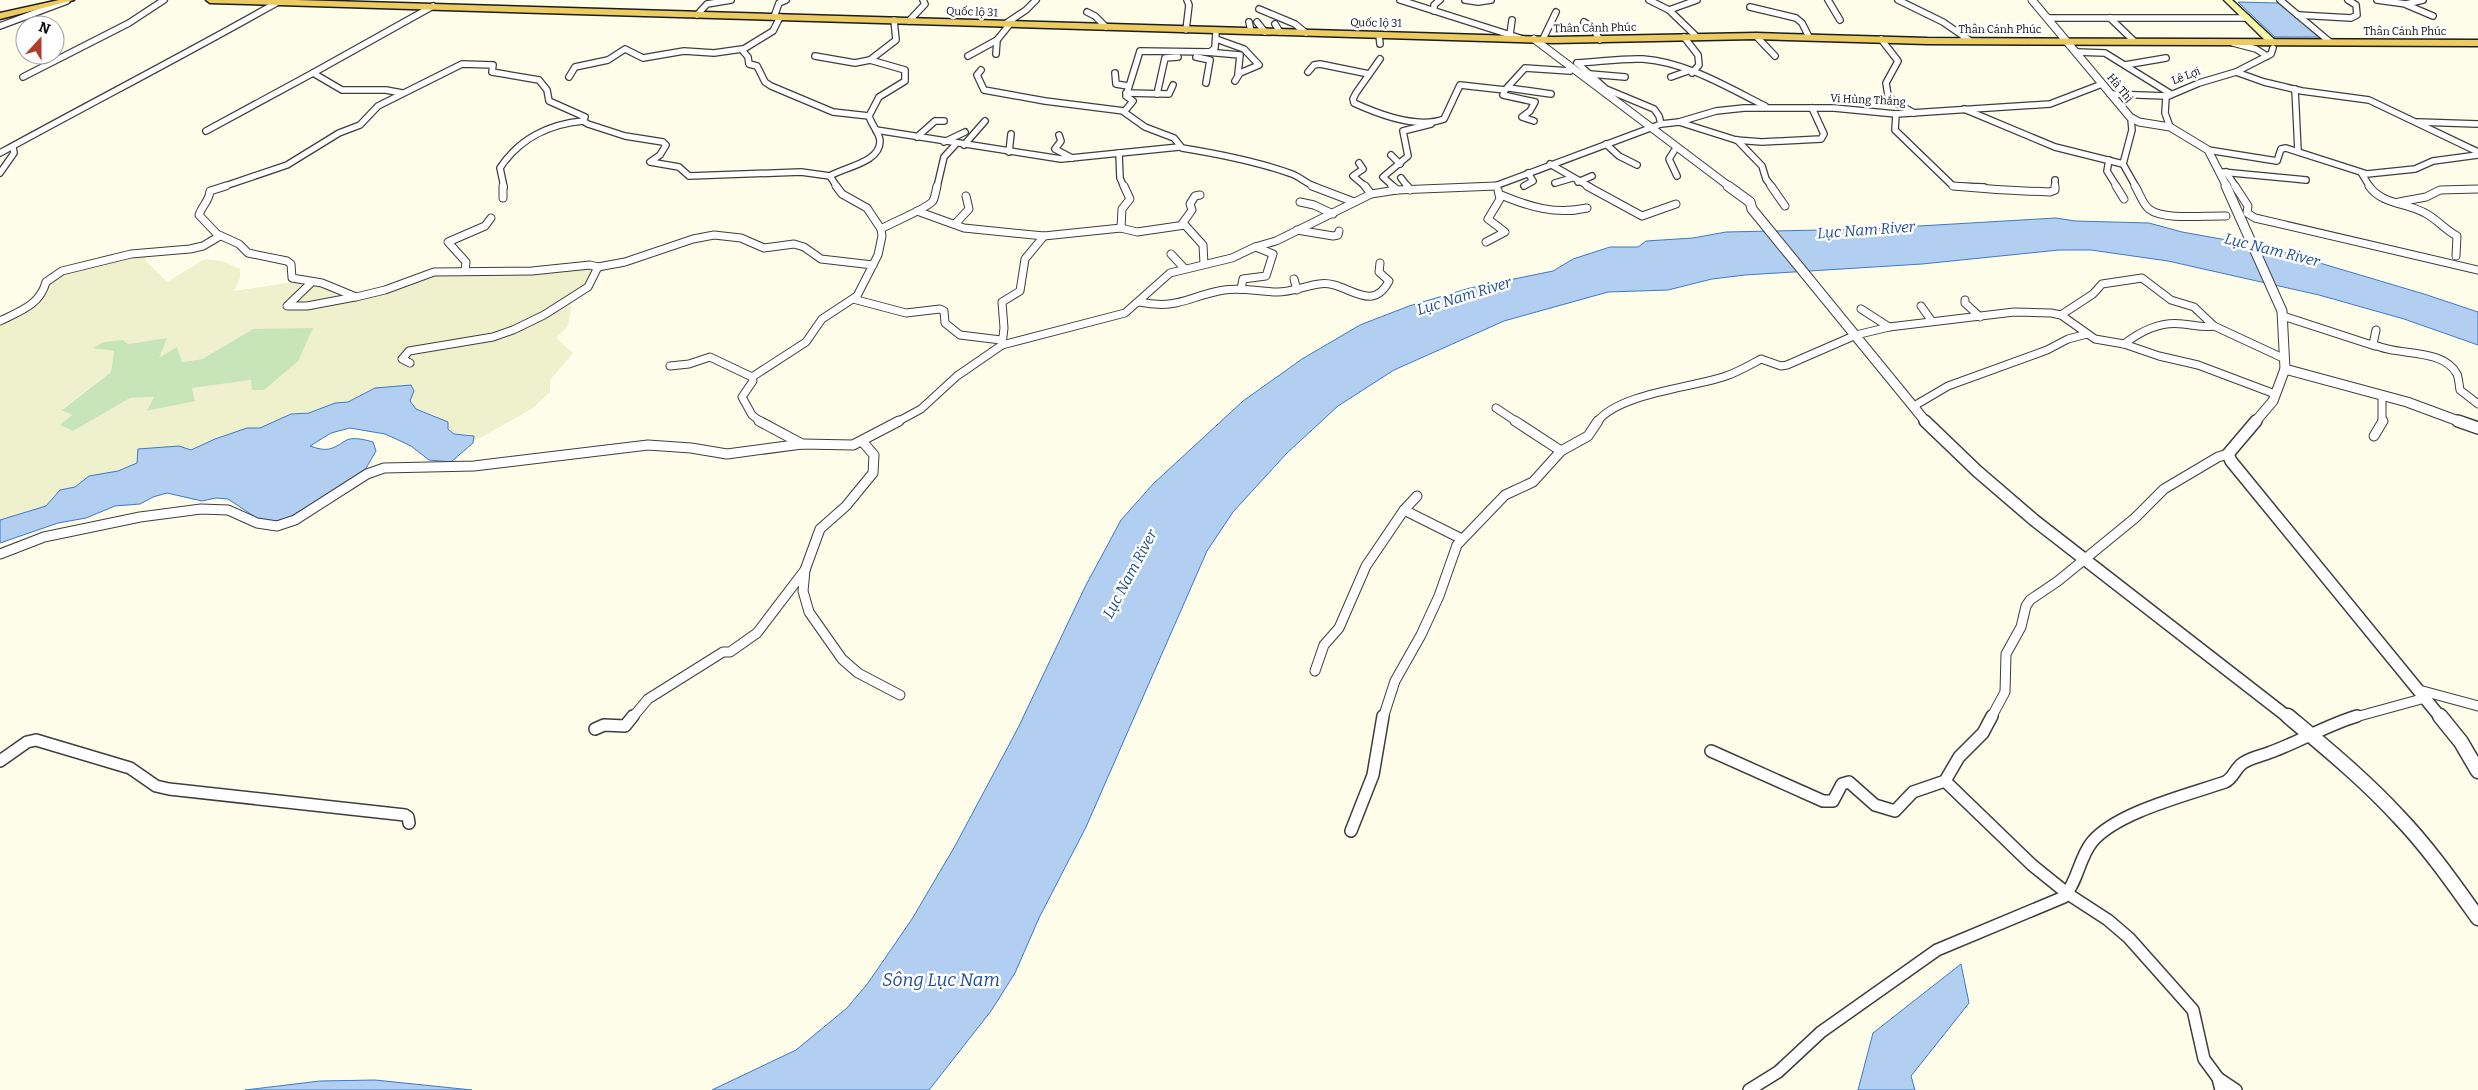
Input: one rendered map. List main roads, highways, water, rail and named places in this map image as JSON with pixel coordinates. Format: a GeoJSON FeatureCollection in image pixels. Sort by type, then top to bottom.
{"type":"FeatureCollection","features":[{"type":"Feature","properties":{"kind":"highway"},"geometry":{"type":"LineString","coordinates":[[0,16],[68,0]]}},
{"type":"Feature","properties":{"kind":"highway","name":"Quốc lộ 31"},"geometry":{"type":"LineString","coordinates":[[210,0],[1106,27],[1186,30],[1216,35],[1250,27],[1265,32],[1278,28],[1306,33],[1380,39],[1508,36],[1533,40]]}},
{"type":"Feature","properties":{"kind":"highway","name":"Thân Cảnh Phúc"},"geometry":{"type":"LineString","coordinates":[[1533,40],[1756,36],[2270,44],[2289,42],[2478,43]]}},
{"type":"Feature","properties":{"kind":"main road"},"geometry":{"type":"LineString","coordinates":[[2222,0],[2244,18]]}},
{"type":"Feature","properties":{"kind":"main road"},"geometry":{"type":"LineString","coordinates":[[2228,0],[2270,44]]}},
{"type":"Feature","properties":{"kind":"water"},"geometry":{"type":"Polygon","coordinates":[[[2238,2],[2279,3],[2319,37],[2275,37],[2238,2]]]}},
{"type":"Feature","properties":{"kind":"water","name":"Sông Lục Nam"},"geometry":{"type":"Polygon","coordinates":[[[2056,218],[2075,221],[2149,223],[2182,232],[2266,247],[2424,294],[2478,312],[2478,345],[2404,319],[2319,295],[2168,261],[2091,250],[2059,250],[1922,264],[1745,275],[1712,279],[1668,290],[1608,292],[1504,321],[1394,370],[1338,406],[1287,453],[1233,512],[1207,551],[1086,827],[1039,918],[1015,973],[991,1011],[929,1090],[712,1090],[796,1050],[847,1008],[868,983],[912,919],[955,846],[1018,728],[1085,587],[1121,520],[1153,484],[1243,401],[1302,359],[1360,325],[1409,306],[1470,288],[1553,271],[1573,259],[1610,247],[1638,247],[1646,241],[1693,238],[1726,232],[1868,229],[2056,218]]]}},
{"type":"Feature","properties":{"kind":"water"},"geometry":{"type":"Polygon","coordinates":[[[411,385],[414,391],[410,401],[416,409],[448,422],[448,429],[454,434],[474,436],[473,443],[451,462],[429,460],[411,446],[385,434],[350,428],[331,433],[310,446],[329,449],[351,439],[373,442],[376,451],[365,470],[287,519],[269,522],[258,519],[228,499],[216,498],[202,501],[167,493],[153,497],[140,504],[115,506],[86,518],[58,523],[0,543],[0,520],[46,506],[60,490],[75,487],[89,476],[118,471],[137,463],[138,449],[179,446],[191,450],[247,428],[260,428],[291,414],[309,413],[335,403],[348,402],[375,388],[411,385]]]}},
{"type":"Feature","properties":{"kind":"water"},"geometry":{"type":"Polygon","coordinates":[[[1961,964],[1969,1003],[1911,1076],[1915,1090],[1858,1090],[1873,1033],[1961,964]]]}},
{"type":"Feature","properties":{"kind":"water"},"geometry":{"type":"Polygon","coordinates":[[[375,1080],[472,1090],[245,1090],[320,1081],[375,1080]]]}},
{"type":"Feature","properties":{"kind":"water label","name":"Lục Nam River"},"geometry":{"type":"Point","coordinates":[1866,230]}},
{"type":"Feature","properties":{"kind":"water label","name":"Lục Nam River"},"geometry":{"type":"Point","coordinates":[2272,250]}},
{"type":"Feature","properties":{"kind":"water label","name":"Lục Nam River"},"geometry":{"type":"Point","coordinates":[1464,296]}},
{"type":"Feature","properties":{"kind":"water label","name":"Lục Nam River"},"geometry":{"type":"Point","coordinates":[1130,574]}}]}
